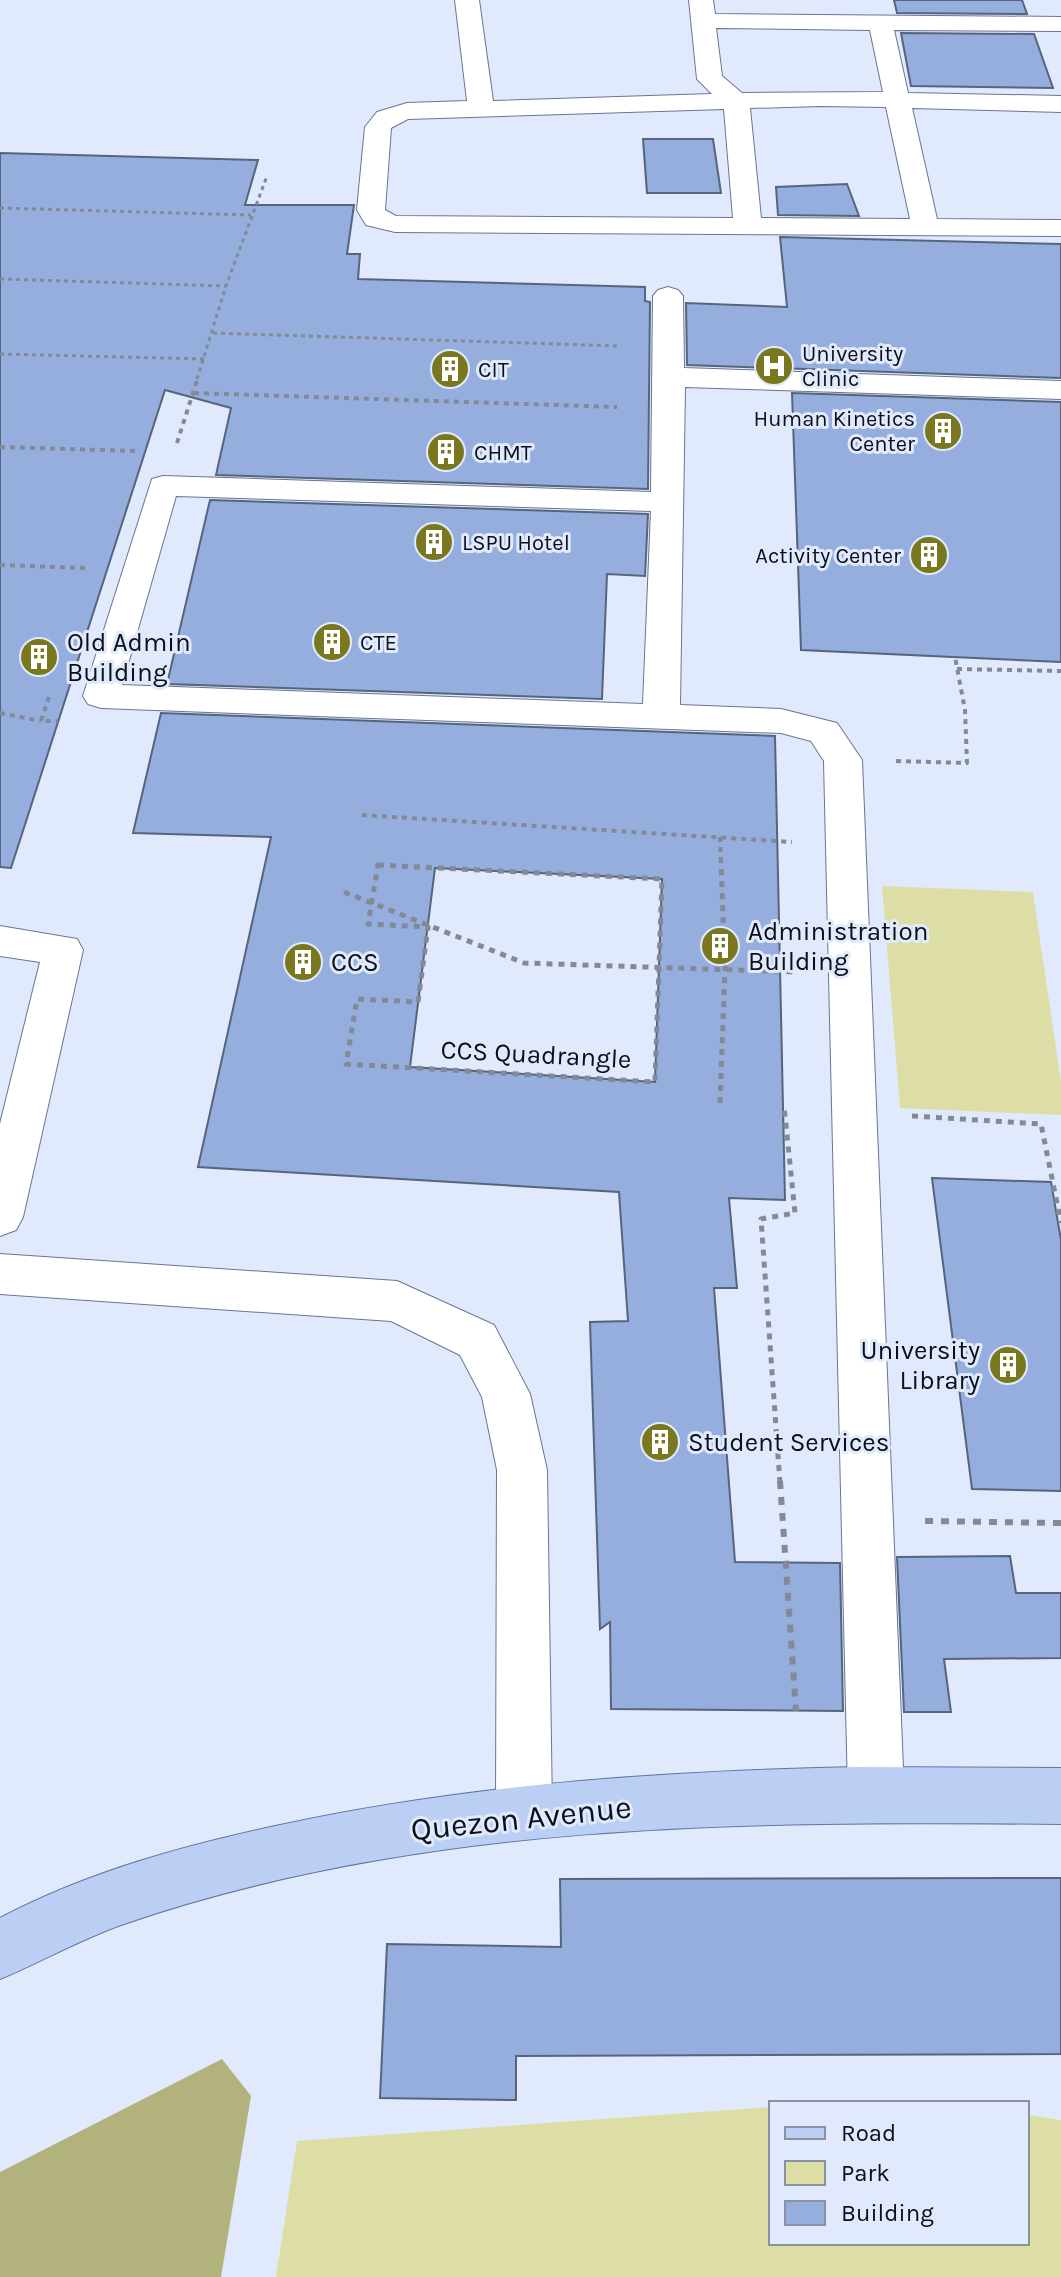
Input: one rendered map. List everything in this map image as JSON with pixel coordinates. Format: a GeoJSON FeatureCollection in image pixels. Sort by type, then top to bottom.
{"type":"FeatureCollection","features":[{"type":"Feature","properties":{"kind":"main road","name":"Quezon Avenue"},"geometry":{"type":"LineString","coordinates":[[0,1950],[153,1884],[335,1839],[524,1811],[876,1793],[1061,1796]]}},
{"type":"Feature","properties":{"kind":"street"},"geometry":{"type":"LineString","coordinates":[[467,0],[481,108]]}},
{"type":"Feature","properties":{"kind":"street"},"geometry":{"type":"LineString","coordinates":[[748,226],[736,101],[710,79],[702,11],[825,11],[880,22],[949,12],[1061,24]]}},
{"type":"Feature","properties":{"kind":"street"},"geometry":{"type":"LineString","coordinates":[[880,22],[925,226]]}},
{"type":"Feature","properties":{"kind":"street"},"geometry":{"type":"LineString","coordinates":[[1061,104],[896,99],[407,111],[386,117],[378,127],[371,210],[376,219],[395,224],[1061,228]]}},
{"type":"Feature","properties":{"kind":"street"},"geometry":{"type":"LineString","coordinates":[[661,717],[670,409],[668,296]]}},
{"type":"Feature","properties":{"kind":"street"},"geometry":{"type":"LineString","coordinates":[[669,362],[1061,390]]}},
{"type":"Feature","properties":{"kind":"street"},"geometry":{"type":"LineString","coordinates":[[665,502],[168,469],[101,696],[781,721],[824,732],[843,760],[876,1793]]}},
{"type":"Feature","properties":{"kind":"street"},"geometry":{"type":"LineString","coordinates":[[0,941],[63,950],[0,1217]]}},
{"type":"Feature","properties":{"kind":"street"},"geometry":{"type":"LineString","coordinates":[[0,1274],[397,1301],[477,1340],[506,1394],[522,1470],[524,1811]]}},
{"type":"Feature","properties":{"kind":"path"},"geometry":{"type":"LineString","coordinates":[[0,447],[168,469],[226,286],[267,176]]}},
{"type":"Feature","properties":{"kind":"path"},"geometry":{"type":"LineString","coordinates":[[0,208],[251,215]]}},
{"type":"Feature","properties":{"kind":"path"},"geometry":{"type":"LineString","coordinates":[[0,279],[226,286]]}},
{"type":"Feature","properties":{"kind":"path"},"geometry":{"type":"LineString","coordinates":[[213,333],[669,362]]}},
{"type":"Feature","properties":{"kind":"path"},"geometry":{"type":"LineString","coordinates":[[0,354],[204,359]]}},
{"type":"Feature","properties":{"kind":"path"},"geometry":{"type":"LineString","coordinates":[[194,393],[670,409]]}},
{"type":"Feature","properties":{"kind":"path"},"geometry":{"type":"LineString","coordinates":[[0,565],[92,569]]}},
{"type":"Feature","properties":{"kind":"path"},"geometry":{"type":"LineString","coordinates":[[843,760],[967,763],[965,710],[955,657]]}},
{"type":"Feature","properties":{"kind":"path"},"geometry":{"type":"LineString","coordinates":[[957,669],[1061,671]]}},
{"type":"Feature","properties":{"kind":"path"},"geometry":{"type":"LineString","coordinates":[[0,713],[41,721]]}},
{"type":"Feature","properties":{"kind":"path"},"geometry":{"type":"LineString","coordinates":[[362,815],[846,846]]}},
{"type":"Feature","properties":{"kind":"path"},"geometry":{"type":"LineString","coordinates":[[720,837],[725,970],[720,1103]]}},
{"type":"Feature","properties":{"kind":"path","name":"CCS Quadrangle"},"geometry":{"type":"LineString","coordinates":[[378,865],[662,879],[658,968],[655,1082],[346,1064],[357,999],[418,1002],[428,927],[368,924],[378,865]]}},
{"type":"Feature","properties":{"kind":"path"},"geometry":{"type":"LineString","coordinates":[[344,892],[524,963],[850,974]]}},
{"type":"Feature","properties":{"kind":"path"},"geometry":{"type":"LineString","coordinates":[[784,1106],[795,1213],[761,1219],[796,1711]]}},
{"type":"Feature","properties":{"kind":"path"},"geometry":{"type":"LineString","coordinates":[[854,1113],[1041,1124],[1061,1223]]}},
{"type":"Feature","properties":{"kind":"path"},"geometry":{"type":"LineString","coordinates":[[868,1520],[1061,1523]]}},
{"type":"Feature","properties":{"kind":"green space"},"geometry":{"type":"Polygon","coordinates":[[[882,886],[1033,892],[1061,1082],[1061,1115],[900,1108],[882,886]]]}},
{"type":"Feature","properties":{"kind":"green space"},"geometry":{"type":"Polygon","coordinates":[[[222,2059],[251,2096],[221,2277],[0,2277],[0,2172],[222,2059]]]}},
{"type":"Feature","properties":{"kind":"green space"},"geometry":{"type":"Polygon","coordinates":[[[769,2107],[769,2245],[1029,2245],[1029,2115],[1061,2120],[1061,2277],[276,2277],[297,2141],[769,2107]]]}},
{"type":"Feature","properties":{"kind":"building"},"geometry":{"type":"Polygon","coordinates":[[[894,0],[1022,0],[1027,14],[897,13],[894,0]]]}},
{"type":"Feature","properties":{"kind":"building"},"geometry":{"type":"Polygon","coordinates":[[[901,33],[1034,34],[1053,88],[911,86],[901,33]]]}},
{"type":"Feature","properties":{"kind":"building"},"geometry":{"type":"Polygon","coordinates":[[[643,139],[713,139],[721,193],[647,193],[643,139]]]}},
{"type":"Feature","properties":{"kind":"building"},"geometry":{"type":"Polygon","coordinates":[[[0,153],[258,160],[245,205],[354,205],[347,254],[360,254],[358,279],[645,287],[645,301],[650,302],[648,489],[216,475],[231,408],[165,390],[11,868],[0,867],[0,153]]]}},
{"type":"Feature","properties":{"kind":"building"},"geometry":{"type":"Polygon","coordinates":[[[847,184],[859,216],[778,215],[776,187],[847,184]]]}},
{"type":"Feature","properties":{"kind":"building"},"geometry":{"type":"Polygon","coordinates":[[[780,237],[1061,244],[1061,378],[687,365],[686,303],[787,307],[780,237]]]}},
{"type":"Feature","properties":{"kind":"building","name":"Activity Center"},"geometry":{"type":"Polygon","coordinates":[[[792,393],[1061,402],[1061,662],[801,650],[792,393]]]}},
{"type":"Feature","properties":{"kind":"building"},"geometry":{"type":"Polygon","coordinates":[[[210,500],[648,514],[645,576],[607,574],[602,699],[167,684],[210,500]]]}},
{"type":"Feature","properties":{"kind":"building"},"geometry":{"type":"Polygon","coordinates":[[[161,713],[775,736],[785,1200],[729,1198],[737,1288],[714,1288],[735,1562],[840,1563],[843,1711],[611,1709],[610,1622],[600,1629],[590,1322],[628,1321],[619,1192],[198,1167],[271,837],[133,833],[161,713]],[[435,868],[410,1067],[655,1082],[662,879],[435,868]]]}},
{"type":"Feature","properties":{"kind":"building","name":"University Library"},"geometry":{"type":"Polygon","coordinates":[[[932,1178],[1051,1182],[1061,1240],[1061,1491],[972,1489],[932,1178]]]}},
{"type":"Feature","properties":{"kind":"building"},"geometry":{"type":"Polygon","coordinates":[[[1010,1556],[1016,1593],[1061,1593],[1061,1658],[944,1659],[951,1712],[904,1712],[897,1557],[1010,1556]]]}},
{"type":"Feature","properties":{"kind":"building"},"geometry":{"type":"Polygon","coordinates":[[[1061,1878],[1061,2054],[516,2056],[516,2100],[380,2098],[387,1944],[561,1947],[560,1879],[1061,1878]]]}},
{"type":"Feature","properties":{"kind":"place","name":"University Clinic"},"geometry":{"type":"Point","coordinates":[774,366]}},
{"type":"Feature","properties":{"kind":"place","name":"CIT"},"geometry":{"type":"Point","coordinates":[450,369]}},
{"type":"Feature","properties":{"kind":"place","name":"Human Kinetics Center"},"geometry":{"type":"Point","coordinates":[943,431]}},
{"type":"Feature","properties":{"kind":"place","name":"CHMT"},"geometry":{"type":"Point","coordinates":[446,452]}},
{"type":"Feature","properties":{"kind":"place","name":"LSPU Hotel"},"geometry":{"type":"Point","coordinates":[434,542]}},
{"type":"Feature","properties":{"kind":"place","name":"Activity Center"},"geometry":{"type":"Point","coordinates":[929,555]}},
{"type":"Feature","properties":{"kind":"place","name":"CTE"},"geometry":{"type":"Point","coordinates":[332,642]}},
{"type":"Feature","properties":{"kind":"place","name":"Old Admin Building"},"geometry":{"type":"Point","coordinates":[39,657]}},
{"type":"Feature","properties":{"kind":"place","name":"Administration Building"},"geometry":{"type":"Point","coordinates":[720,946]}},
{"type":"Feature","properties":{"kind":"place","name":"CCS"},"geometry":{"type":"Point","coordinates":[303,962]}},
{"type":"Feature","properties":{"kind":"place","name":"University Library"},"geometry":{"type":"Point","coordinates":[1008,1365]}},
{"type":"Feature","properties":{"kind":"place","name":"Student Services"},"geometry":{"type":"Point","coordinates":[660,1442]}}]}
